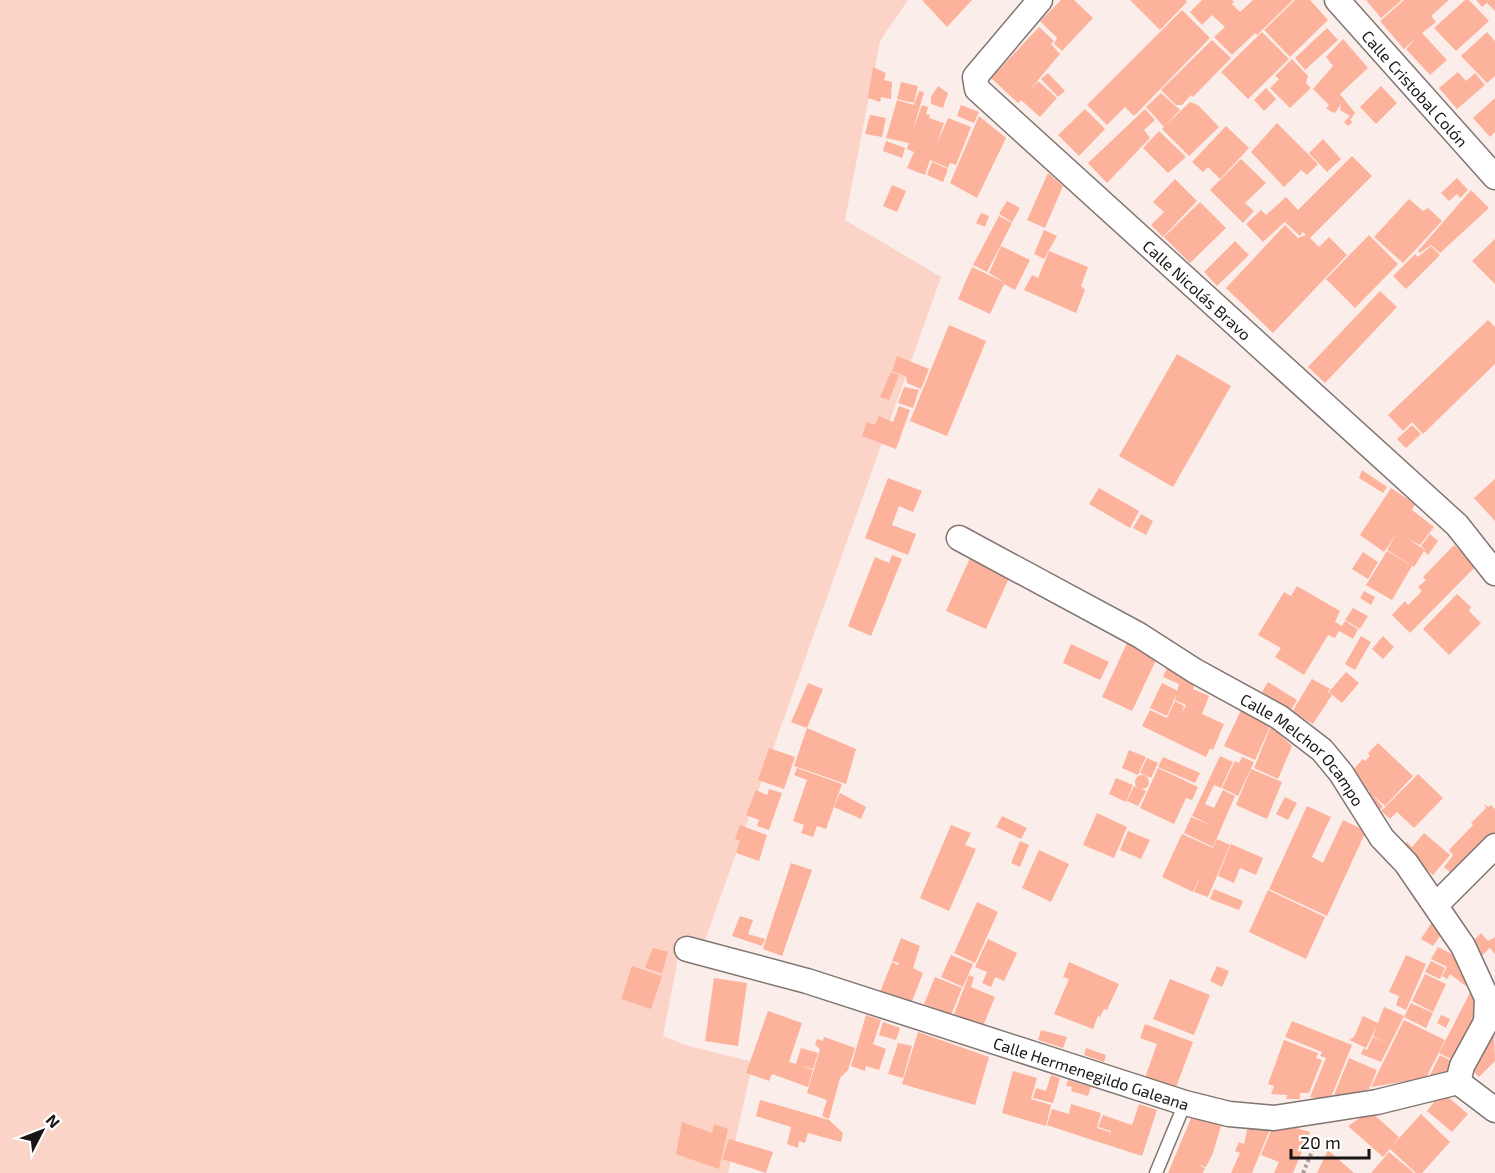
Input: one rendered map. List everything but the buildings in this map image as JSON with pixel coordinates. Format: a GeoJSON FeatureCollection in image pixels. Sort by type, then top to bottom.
{"type":"FeatureCollection","features":[{"type":"Feature","properties":{"kind":"street","name":"Calle Nicolás Bravo"},"geometry":{"type":"LineString","coordinates":[[1040,0],[975,77],[977,90],[1457,525],[1495,573]]}},
{"type":"Feature","properties":{"kind":"street","name":"Calle Cristobal Colón"},"geometry":{"type":"LineString","coordinates":[[1337,0],[1495,177]]}},
{"type":"Feature","properties":{"kind":"street","name":"Calle Melchor Ocampo"},"geometry":{"type":"LineString","coordinates":[[959,538],[1139,635],[1195,671],[1279,717],[1322,750],[1341,773],[1371,823],[1406,863],[1436,905],[1463,946],[1479,977],[1487,999],[1486,1022],[1462,1066],[1458,1082]]}},
{"type":"Feature","properties":{"kind":"street"},"geometry":{"type":"LineString","coordinates":[[1436,905],[1495,846]]}},
{"type":"Feature","properties":{"kind":"street","name":"Calle Hermenegildo Galeana"},"geometry":{"type":"LineString","coordinates":[[687,949],[807,981],[1185,1103],[1230,1114],[1274,1119],[1330,1110],[1458,1082]]}},
{"type":"Feature","properties":{"kind":"street"},"geometry":{"type":"LineString","coordinates":[[1458,1082],[1495,1110]]}},
{"type":"Feature","properties":{"kind":"lane"},"geometry":{"type":"LineString","coordinates":[[1156,1173],[1185,1103]]}},
{"type":"Feature","properties":{"kind":"path"},"geometry":{"type":"LineString","coordinates":[[1303,1173],[1330,1110]]}},
{"type":"Feature","properties":{"kind":"shaded area"},"geometry":{"type":"Polygon","coordinates":[[[0,0],[908,0],[880,41],[845,220],[941,277],[704,943],[682,937],[663,1036],[685,1045],[753,1062],[728,1173],[0,1173],[0,0]]]}}]}
